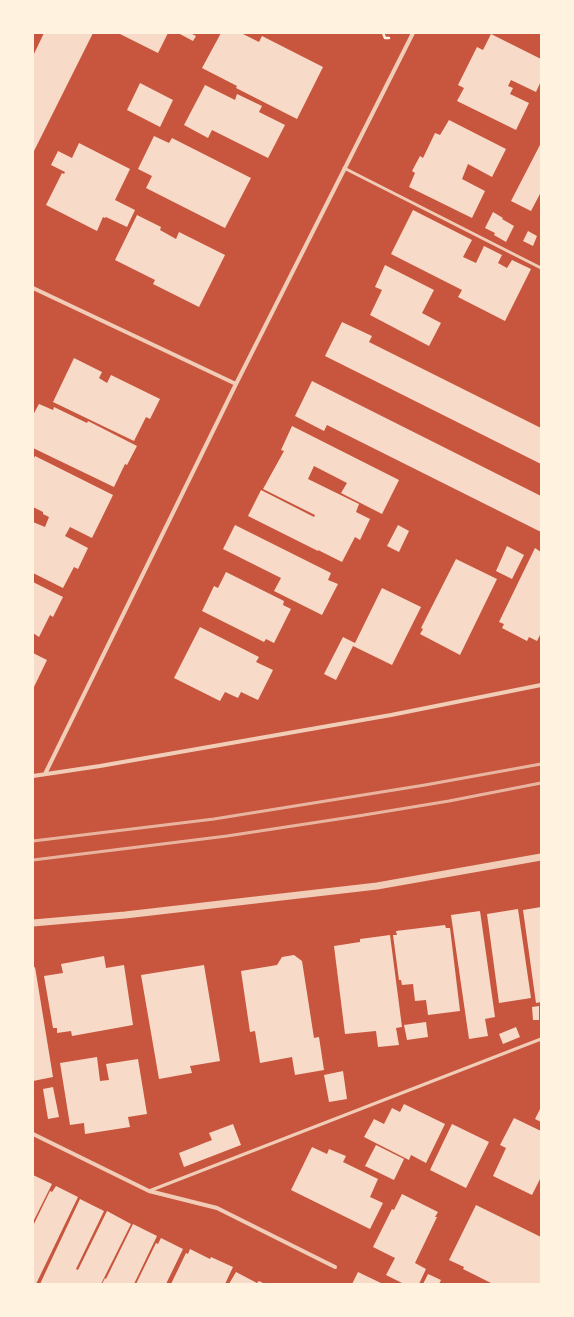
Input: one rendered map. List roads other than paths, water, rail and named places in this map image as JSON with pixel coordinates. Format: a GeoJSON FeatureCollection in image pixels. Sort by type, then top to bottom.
{"type":"FeatureCollection","features":[{"type":"Feature","properties":{"kind":"street"},"geometry":{"type":"LineString","coordinates":[[45,774],[236,384],[413,33]]}},
{"type":"Feature","properties":{"kind":"street"},"geometry":{"type":"LineString","coordinates":[[33,288],[236,384]]}},
{"type":"Feature","properties":{"kind":"street"},"geometry":{"type":"LineString","coordinates":[[33,776],[391,715],[541,685]]}},
{"type":"Feature","properties":{"kind":"street"},"geometry":{"type":"LineString","coordinates":[[33,923],[125,915],[377,886],[541,856]]}},
{"type":"Feature","properties":{"kind":"street"},"geometry":{"type":"LineString","coordinates":[[33,1134],[149,1191],[217,1208],[335,1267]]}},
{"type":"Feature","properties":{"kind":"lane"},"geometry":{"type":"LineString","coordinates":[[344,168],[541,268]]}},
{"type":"Feature","properties":{"kind":"lane"},"geometry":{"type":"LineString","coordinates":[[149,1191],[541,1039]]}},
{"type":"Feature","properties":{"kind":"railway"},"geometry":{"type":"LineString","coordinates":[[33,841],[214,819],[425,785],[541,764]]}},
{"type":"Feature","properties":{"kind":"railway"},"geometry":{"type":"LineString","coordinates":[[33,860],[227,836],[449,801],[541,783]]}}]}
